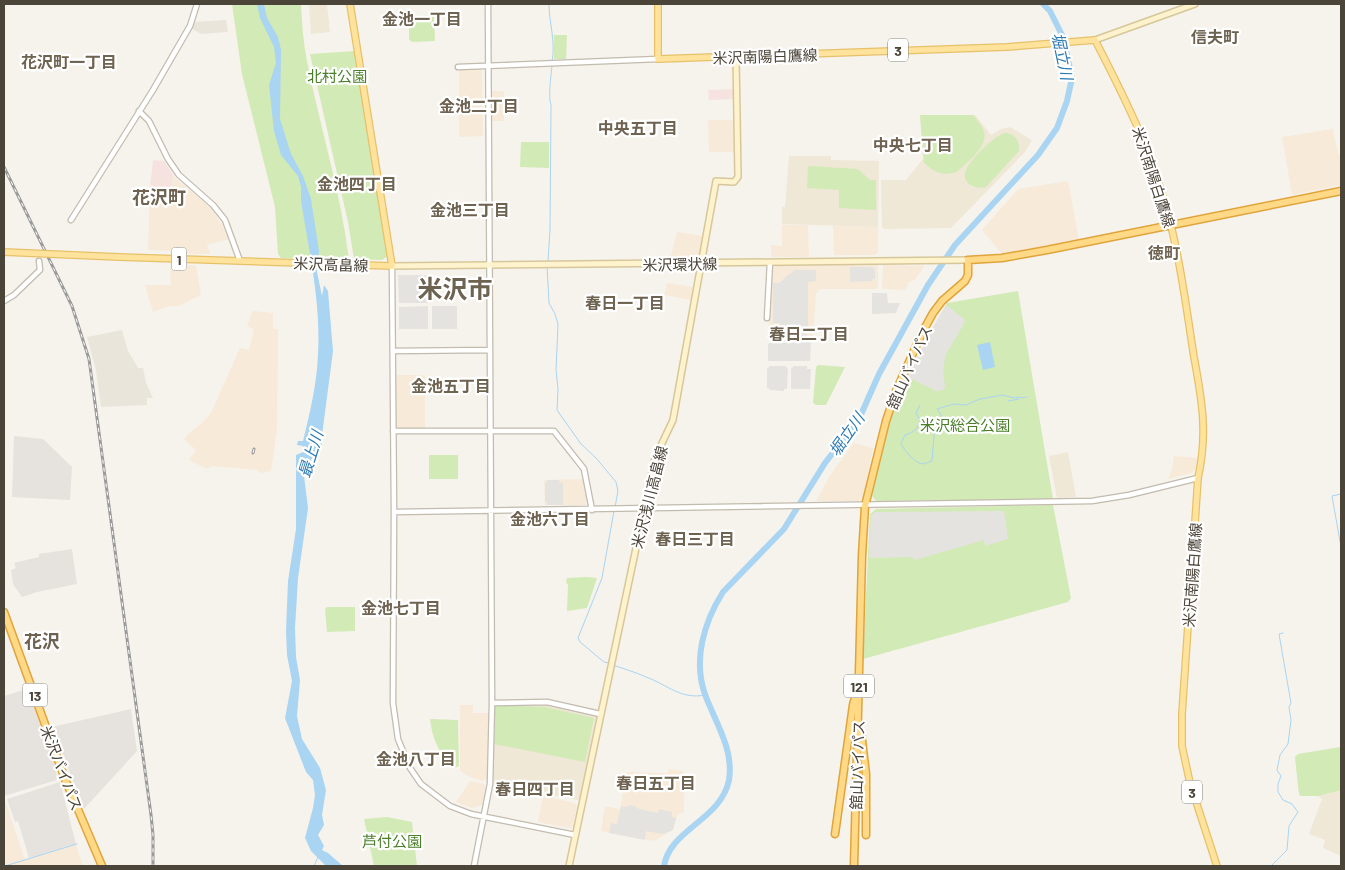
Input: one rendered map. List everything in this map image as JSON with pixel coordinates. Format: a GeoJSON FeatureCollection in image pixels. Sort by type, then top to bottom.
{"type":"FeatureCollection","features":[{"type":"Feature","properties":{"kind":"highway"},"geometry":{"type":"LineString","coordinates":[[968,260],[1002,258],[1341,191]]}},
{"type":"Feature","properties":{"kind":"highway","name":"舘山バイパス"},"geometry":{"type":"LineString","coordinates":[[854,866],[865,506],[886,421],[896,390],[933,313],[950,292],[966,281],[968,260]]}},
{"type":"Feature","properties":{"kind":"highway","name":"米沢バイパス"},"geometry":{"type":"LineString","coordinates":[[4,612],[65,779],[102,866]]}},
{"type":"Feature","properties":{"kind":"highway"},"geometry":{"type":"LineString","coordinates":[[835,834],[853,705],[859,683]]}},
{"type":"Feature","properties":{"kind":"highway"},"geometry":{"type":"LineString","coordinates":[[859,683],[862,746],[866,774],[866,835]]}},
{"type":"Feature","properties":{"kind":"main road","name":"米沢高畠線"},"geometry":{"type":"LineString","coordinates":[[4,252],[392,266],[350,4]]}},
{"type":"Feature","properties":{"kind":"main road"},"geometry":{"type":"LineString","coordinates":[[658,4],[658,59]]}},
{"type":"Feature","properties":{"kind":"main road"},"geometry":{"type":"LineString","coordinates":[[1095,40],[1195,4]]}},
{"type":"Feature","properties":{"kind":"main road","name":"米沢南陽白鷹線"},"geometry":{"type":"LineString","coordinates":[[658,59],[1061,43],[1095,40],[1136,122],[1149,155],[1171,226],[1203,406],[1204,444],[1198,478],[1182,714],[1182,746],[1194,797],[1217,866]]}},
{"type":"Feature","properties":{"kind":"main road","name":"米沢浅川高畠線"},"geometry":{"type":"LineString","coordinates":[[569,866],[655,458],[673,420],[716,182],[734,182],[738,177],[736,57]]}},
{"type":"Feature","properties":{"kind":"main road","name":"米沢環状線"},"geometry":{"type":"LineString","coordinates":[[392,266],[968,260]]}},
{"type":"Feature","properties":{"kind":"street"},"geometry":{"type":"LineString","coordinates":[[71,220],[190,26],[197,4]]}},
{"type":"Feature","properties":{"kind":"street"},"geometry":{"type":"LineString","coordinates":[[474,866],[490,784],[492,703],[488,4]]}},
{"type":"Feature","properties":{"kind":"street"},"geometry":{"type":"LineString","coordinates":[[458,67],[658,59]]}},
{"type":"Feature","properties":{"kind":"street"},"geometry":{"type":"LineString","coordinates":[[139,111],[149,121],[178,175],[214,205],[225,220],[240,261]]}},
{"type":"Feature","properties":{"kind":"street"},"geometry":{"type":"LineString","coordinates":[[4,301],[40,270],[39,260]]}},
{"type":"Feature","properties":{"kind":"street"},"geometry":{"type":"LineString","coordinates":[[767,318],[770,262]]}},
{"type":"Feature","properties":{"kind":"street"},"geometry":{"type":"LineString","coordinates":[[392,266],[394,431],[393,703],[398,739],[410,768],[421,784],[450,806],[485,817],[575,835]]}},
{"type":"Feature","properties":{"kind":"street"},"geometry":{"type":"LineString","coordinates":[[393,351],[489,350]]}},
{"type":"Feature","properties":{"kind":"street"},"geometry":{"type":"LineString","coordinates":[[394,431],[554,431],[584,469],[592,510]]}},
{"type":"Feature","properties":{"kind":"street"},"geometry":{"type":"LineString","coordinates":[[394,512],[1092,501],[1129,495],[1198,478]]}},
{"type":"Feature","properties":{"kind":"street"},"geometry":{"type":"LineString","coordinates":[[492,703],[546,702],[600,714]]}},
{"type":"Feature","properties":{"kind":"shaded area"},"geometry":{"type":"Polygon","coordinates":[[[309,4],[327,4],[330,32],[311,34],[309,4]]]}},
{"type":"Feature","properties":{"kind":"shaded area"},"geometry":{"type":"Polygon","coordinates":[[[226,20],[228,32],[201,34],[191,28],[194,22],[226,20]]]}},
{"type":"Feature","properties":{"kind":"shaded area"},"geometry":{"type":"Polygon","coordinates":[[[459,69],[480,69],[482,71],[483,136],[459,137],[459,69]]]}},
{"type":"Feature","properties":{"kind":"shaded area"},"geometry":{"type":"Polygon","coordinates":[[[734,89],[734,99],[709,100],[708,90],[734,89]]]}},
{"type":"Feature","properties":{"kind":"shaded area"},"geometry":{"type":"Polygon","coordinates":[[[491,91],[504,91],[504,121],[491,121],[491,91]]]}},
{"type":"Feature","properties":{"kind":"shaded area"},"geometry":{"type":"Polygon","coordinates":[[[920,115],[975,115],[991,135],[1001,129],[1010,127],[1032,140],[1025,152],[951,228],[884,229],[882,227],[881,180],[906,180],[923,159],[920,115]]]}},
{"type":"Feature","properties":{"kind":"shaded area"},"geometry":{"type":"Polygon","coordinates":[[[708,120],[735,120],[736,152],[709,152],[708,120]]]}},
{"type":"Feature","properties":{"kind":"shaded area"},"geometry":{"type":"Polygon","coordinates":[[[1333,129],[1338,154],[1341,154],[1341,185],[1292,195],[1282,137],[1333,129]]]}},
{"type":"Feature","properties":{"kind":"shaded area"},"geometry":{"type":"Polygon","coordinates":[[[789,156],[831,156],[831,160],[879,161],[878,227],[782,224],[782,207],[785,207],[789,156]]]}},
{"type":"Feature","properties":{"kind":"shaded area"},"geometry":{"type":"Polygon","coordinates":[[[153,160],[164,161],[174,176],[170,191],[150,186],[153,160]]]}},
{"type":"Feature","properties":{"kind":"shaded area"},"geometry":{"type":"Polygon","coordinates":[[[174,177],[211,208],[229,239],[207,245],[210,254],[148,250],[150,187],[171,191],[174,177]]]}},
{"type":"Feature","properties":{"kind":"shaded area"},"geometry":{"type":"Polygon","coordinates":[[[1068,181],[1079,240],[1002,254],[982,230],[1018,189],[1068,181]]]}},
{"type":"Feature","properties":{"kind":"shaded area"},"geometry":{"type":"Polygon","coordinates":[[[782,225],[808,225],[809,257],[771,257],[771,245],[782,246],[782,225]]]}},
{"type":"Feature","properties":{"kind":"shaded area"},"geometry":{"type":"Polygon","coordinates":[[[833,226],[878,227],[878,253],[875,255],[834,255],[833,226]]]}},
{"type":"Feature","properties":{"kind":"shaded area"},"geometry":{"type":"Polygon","coordinates":[[[677,232],[703,236],[699,260],[670,260],[677,232]]]}},
{"type":"Feature","properties":{"kind":"shaded area"},"geometry":{"type":"Polygon","coordinates":[[[875,263],[878,266],[877,289],[820,289],[816,293],[813,336],[811,338],[771,338],[768,335],[772,268],[776,265],[875,263]]]}},
{"type":"Feature","properties":{"kind":"shaded area"},"geometry":{"type":"Polygon","coordinates":[[[196,265],[201,295],[179,306],[169,306],[153,312],[145,285],[171,285],[170,266],[196,265]]]}},
{"type":"Feature","properties":{"kind":"shaded area"},"geometry":{"type":"Polygon","coordinates":[[[883,265],[924,266],[916,279],[909,282],[905,290],[884,289],[882,287],[883,265]]]}},
{"type":"Feature","properties":{"kind":"shaded area"},"geometry":{"type":"Polygon","coordinates":[[[850,267],[875,268],[875,279],[872,281],[850,282],[850,267]]]}},
{"type":"Feature","properties":{"kind":"shaded area"},"geometry":{"type":"Polygon","coordinates":[[[793,270],[816,270],[816,281],[808,282],[808,327],[795,328],[807,328],[807,338],[772,338],[772,334],[768,334],[769,328],[781,328],[780,323],[773,323],[773,283],[779,283],[789,274],[793,273],[793,270]]]}},
{"type":"Feature","properties":{"kind":"shaded area"},"geometry":{"type":"Polygon","coordinates":[[[398,275],[428,275],[428,303],[399,303],[398,275]]]}},
{"type":"Feature","properties":{"kind":"shaded area"},"geometry":{"type":"Polygon","coordinates":[[[667,283],[693,287],[691,300],[664,295],[667,283]]]}},
{"type":"Feature","properties":{"kind":"shaded area"},"geometry":{"type":"Polygon","coordinates":[[[872,293],[887,293],[888,303],[900,303],[896,313],[872,314],[872,293]]]}},
{"type":"Feature","properties":{"kind":"shaded area"},"geometry":{"type":"Polygon","coordinates":[[[428,306],[428,329],[399,329],[399,307],[428,306]]]}},
{"type":"Feature","properties":{"kind":"shaded area"},"geometry":{"type":"Polygon","coordinates":[[[432,306],[457,306],[457,329],[432,329],[432,306]]]}},
{"type":"Feature","properties":{"kind":"shaded area"},"geometry":{"type":"Polygon","coordinates":[[[948,306],[965,322],[946,354],[943,369],[945,387],[943,390],[937,391],[907,377],[931,330],[945,307],[948,306]]]}},
{"type":"Feature","properties":{"kind":"shaded area"},"geometry":{"type":"Polygon","coordinates":[[[253,311],[273,313],[273,329],[278,329],[277,430],[271,471],[261,473],[256,470],[212,466],[207,469],[189,460],[196,450],[184,439],[211,413],[240,348],[249,350],[254,329],[247,326],[253,311]]]}},
{"type":"Feature","properties":{"kind":"shaded area"},"geometry":{"type":"Polygon","coordinates":[[[122,330],[128,351],[138,368],[143,368],[146,383],[153,398],[147,398],[147,405],[101,407],[96,370],[87,337],[122,330]]]}},
{"type":"Feature","properties":{"kind":"shaded area"},"geometry":{"type":"Polygon","coordinates":[[[811,342],[810,361],[768,361],[768,344],[770,343],[811,342]]]}},
{"type":"Feature","properties":{"kind":"shaded area"},"geometry":{"type":"Polygon","coordinates":[[[770,366],[785,366],[788,369],[787,389],[784,389],[784,391],[769,390],[767,388],[767,369],[770,366]]]}},
{"type":"Feature","properties":{"kind":"shaded area"},"geometry":{"type":"Polygon","coordinates":[[[794,366],[807,366],[807,369],[811,369],[810,389],[791,389],[791,369],[794,366]]]}},
{"type":"Feature","properties":{"kind":"shaded area"},"geometry":{"type":"Polygon","coordinates":[[[395,375],[425,375],[425,427],[397,428],[395,426],[395,375]]]}},
{"type":"Feature","properties":{"kind":"shaded area"},"geometry":{"type":"Polygon","coordinates":[[[14,436],[43,439],[72,467],[70,500],[12,497],[14,436]]]}},
{"type":"Feature","properties":{"kind":"shaded area"},"geometry":{"type":"Polygon","coordinates":[[[854,443],[873,448],[863,497],[858,501],[816,501],[830,475],[854,443]]]}},
{"type":"Feature","properties":{"kind":"shaded area"},"geometry":{"type":"Polygon","coordinates":[[[1068,452],[1076,497],[1057,498],[1049,456],[1068,452]]]}},
{"type":"Feature","properties":{"kind":"shaded area"},"geometry":{"type":"Polygon","coordinates":[[[1174,456],[1197,458],[1196,469],[1191,473],[1168,479],[1174,456]]]}},
{"type":"Feature","properties":{"kind":"shaded area"},"geometry":{"type":"Polygon","coordinates":[[[583,479],[587,494],[586,505],[545,505],[544,481],[583,479]]]}},
{"type":"Feature","properties":{"kind":"shaded area"},"geometry":{"type":"Polygon","coordinates":[[[547,480],[559,480],[560,483],[563,483],[563,505],[547,505],[547,502],[545,502],[545,483],[547,480]]]}},
{"type":"Feature","properties":{"kind":"shaded area"},"geometry":{"type":"Polygon","coordinates":[[[1004,511],[1008,539],[985,546],[984,540],[915,560],[912,557],[869,558],[871,515],[875,512],[1004,511]]]}},
{"type":"Feature","properties":{"kind":"shaded area"},"geometry":{"type":"Polygon","coordinates":[[[72,549],[77,584],[22,597],[13,584],[11,570],[16,568],[14,563],[39,557],[39,554],[72,549]]]}},
{"type":"Feature","properties":{"kind":"shaded area"},"geometry":{"type":"Polygon","coordinates":[[[27,689],[56,768],[57,780],[4,796],[4,696],[27,689]]]}},
{"type":"Feature","properties":{"kind":"shaded area"},"geometry":{"type":"Polygon","coordinates":[[[495,704],[545,704],[595,715],[597,719],[581,798],[577,800],[493,783],[493,707],[495,704]]]}},
{"type":"Feature","properties":{"kind":"shaded area"},"geometry":{"type":"Polygon","coordinates":[[[460,705],[473,705],[473,713],[489,713],[487,778],[483,781],[470,777],[460,771],[460,705]]]}},
{"type":"Feature","properties":{"kind":"shaded area"},"geometry":{"type":"Polygon","coordinates":[[[131,709],[137,751],[84,809],[52,727],[131,709]]]}},
{"type":"Feature","properties":{"kind":"shaded area"},"geometry":{"type":"Polygon","coordinates":[[[1341,747],[1341,856],[1323,848],[1325,840],[1309,834],[1322,799],[1318,796],[1301,796],[1299,794],[1295,757],[1298,754],[1341,747]]]}},
{"type":"Feature","properties":{"kind":"shaded area"},"geometry":{"type":"Polygon","coordinates":[[[669,769],[682,771],[684,774],[684,812],[678,814],[673,830],[654,841],[601,831],[605,806],[620,809],[627,772],[668,773],[669,769]]]}},
{"type":"Feature","properties":{"kind":"shaded area"},"geometry":{"type":"Polygon","coordinates":[[[470,781],[484,784],[486,788],[482,805],[472,808],[456,802],[470,781]]]}},
{"type":"Feature","properties":{"kind":"shaded area"},"geometry":{"type":"Polygon","coordinates":[[[60,782],[76,844],[29,858],[18,821],[15,822],[7,799],[60,782]]]}},
{"type":"Feature","properties":{"kind":"shaded area"},"geometry":{"type":"Polygon","coordinates":[[[543,796],[575,803],[577,806],[573,826],[570,828],[538,822],[543,796]]]}},
{"type":"Feature","properties":{"kind":"shaded area"},"geometry":{"type":"Polygon","coordinates":[[[4,797],[25,860],[76,845],[83,866],[4,866],[4,797]]]}},
{"type":"Feature","properties":{"kind":"shaded area"},"geometry":{"type":"Polygon","coordinates":[[[629,805],[658,813],[659,809],[672,812],[672,817],[676,818],[673,830],[663,834],[646,831],[645,840],[609,833],[611,823],[617,824],[621,806],[628,807],[629,805]]]}},
{"type":"Feature","properties":{"kind":"green space"},"geometry":{"type":"Polygon","coordinates":[[[232,4],[301,4],[303,32],[312,86],[336,185],[349,260],[281,258],[278,254],[275,207],[242,74],[232,4]]]}},
{"type":"Feature","properties":{"kind":"green space"},"geometry":{"type":"Polygon","coordinates":[[[434,15],[435,41],[412,42],[409,39],[409,19],[412,16],[434,15]]]}},
{"type":"Feature","properties":{"kind":"green space"},"geometry":{"type":"Polygon","coordinates":[[[554,35],[567,35],[566,59],[554,59],[554,35]]]}},
{"type":"Feature","properties":{"kind":"green space","name":"北村公園"},"geometry":{"type":"Polygon","coordinates":[[[355,51],[389,255],[382,260],[354,259],[348,222],[310,54],[355,51]]]}},
{"type":"Feature","properties":{"kind":"green space"},"geometry":{"type":"Polygon","coordinates":[[[920,115],[973,115],[983,129],[984,141],[977,153],[957,172],[939,173],[924,163],[920,115]]]}},
{"type":"Feature","properties":{"kind":"green space"},"geometry":{"type":"Polygon","coordinates":[[[1005,133],[1012,135],[1016,139],[1019,144],[1019,151],[986,187],[981,188],[969,184],[965,177],[967,168],[990,142],[1005,133]]]}},
{"type":"Feature","properties":{"kind":"green space"},"geometry":{"type":"Polygon","coordinates":[[[521,142],[549,142],[549,168],[520,167],[521,142]]]}},
{"type":"Feature","properties":{"kind":"green space"},"geometry":{"type":"Polygon","coordinates":[[[808,166],[858,169],[870,180],[876,180],[876,210],[839,208],[839,190],[807,188],[808,166]]]}},
{"type":"Feature","properties":{"kind":"green space","name":"米沢総合公園"},"geometry":{"type":"Polygon","coordinates":[[[1018,291],[1053,499],[876,501],[872,496],[883,443],[897,393],[947,303],[1018,291]]]}},
{"type":"Feature","properties":{"kind":"green space"},"geometry":{"type":"Polygon","coordinates":[[[818,365],[845,367],[826,405],[816,405],[813,403],[816,367],[818,365]]]}},
{"type":"Feature","properties":{"kind":"green space"},"geometry":{"type":"Polygon","coordinates":[[[429,455],[458,455],[458,479],[429,479],[429,455]]]}},
{"type":"Feature","properties":{"kind":"green space"},"geometry":{"type":"Polygon","coordinates":[[[1053,505],[1071,598],[1068,602],[863,659],[870,514],[876,509],[1053,505]]]}},
{"type":"Feature","properties":{"kind":"green space"},"geometry":{"type":"Polygon","coordinates":[[[567,578],[597,578],[587,608],[567,611],[567,578]]]}},
{"type":"Feature","properties":{"kind":"green space"},"geometry":{"type":"Polygon","coordinates":[[[327,607],[355,607],[355,631],[327,632],[325,609],[327,607]]]}},
{"type":"Feature","properties":{"kind":"green space"},"geometry":{"type":"Polygon","coordinates":[[[496,705],[545,707],[594,718],[585,762],[494,744],[494,708],[496,705]]]}},
{"type":"Feature","properties":{"kind":"green space"},"geometry":{"type":"Polygon","coordinates":[[[430,719],[458,720],[459,766],[455,768],[441,752],[432,733],[430,719]]]}},
{"type":"Feature","properties":{"kind":"green space"},"geometry":{"type":"Polygon","coordinates":[[[1341,747],[1341,790],[1318,796],[1301,796],[1299,794],[1295,757],[1298,754],[1341,747]]]}},
{"type":"Feature","properties":{"kind":"green space","name":"芦付公園"},"geometry":{"type":"Polygon","coordinates":[[[387,817],[412,822],[417,866],[374,866],[364,819],[387,817]]]}},
{"type":"Feature","properties":{"kind":"water","name":"最上川"},"geometry":{"type":"Polygon","coordinates":[[[257,4],[264,4],[267,18],[278,37],[281,50],[280,119],[291,154],[303,176],[311,199],[319,251],[317,272],[322,296],[324,285],[328,291],[333,351],[322,444],[311,460],[304,476],[308,508],[298,578],[295,628],[296,657],[300,680],[297,716],[302,739],[320,768],[326,790],[322,815],[324,825],[318,835],[324,846],[322,850],[343,866],[326,866],[311,851],[305,838],[315,795],[313,780],[306,772],[285,718],[292,681],[287,655],[286,631],[288,581],[296,529],[296,455],[305,449],[303,446],[297,445],[298,441],[303,441],[315,387],[318,354],[318,316],[314,277],[301,201],[301,187],[298,176],[281,155],[274,131],[269,85],[276,63],[274,47],[260,18],[257,4]]]}},
{"type":"Feature","properties":{"kind":"water"},"geometry":{"type":"Polygon","coordinates":[[[990,342],[995,367],[983,370],[977,345],[990,342]]]}},
{"type":"Feature","properties":{"kind":"waterway"},"geometry":{"type":"LineString","coordinates":[[549,4],[553,40],[552,62]]}},
{"type":"Feature","properties":{"kind":"waterway","name":"堀立川"},"geometry":{"type":"LineString","coordinates":[[664,866],[668,853],[676,843],[716,805],[724,794],[729,780],[730,769],[727,747],[706,697],[700,670],[702,642],[716,604],[723,592],[784,529],[825,463],[859,419],[879,374],[928,285],[955,245],[1038,155],[1057,128],[1067,101],[1072,78],[1063,37],[1050,11],[1043,4]]}},
{"type":"Feature","properties":{"kind":"waterway"},"geometry":{"type":"LineString","coordinates":[[548,261],[552,66]]}},
{"type":"Feature","properties":{"kind":"waterway"},"geometry":{"type":"LineString","coordinates":[[547,265],[549,303],[558,324],[557,410],[581,444],[596,458],[616,482],[618,491],[615,507]]}},
{"type":"Feature","properties":{"kind":"waterway"},"geometry":{"type":"LineString","coordinates":[[920,405],[916,413],[920,420],[917,428],[905,435],[901,443],[910,456],[923,464],[932,461],[934,435],[943,421],[937,409],[954,404],[966,405],[980,399],[1003,395],[1014,398],[1027,397]]}},
{"type":"Feature","properties":{"kind":"waterway"},"geometry":{"type":"LineString","coordinates":[[1008,401],[1019,399]]}},
{"type":"Feature","properties":{"kind":"waterway"},"geometry":{"type":"LineString","coordinates":[[1341,494],[1332,496],[1341,547]]}},
{"type":"Feature","properties":{"kind":"waterway"},"geometry":{"type":"LineString","coordinates":[[609,663],[604,662],[580,642],[578,638],[602,578],[614,511]]}},
{"type":"Feature","properties":{"kind":"waterway"},"geometry":{"type":"LineString","coordinates":[[1271,866],[1287,850],[1289,826],[1298,812],[1292,804],[1283,800],[1278,792],[1281,776],[1277,770],[1280,755],[1288,744],[1291,720],[1289,707],[1291,703],[1279,634],[1283,633]]}},
{"type":"Feature","properties":{"kind":"waterway"},"geometry":{"type":"LineString","coordinates":[[613,665],[654,680],[682,694],[705,695]]}},
{"type":"Feature","properties":{"kind":"waterway"},"geometry":{"type":"LineString","coordinates":[[5,866],[77,844]]}},
{"type":"Feature","properties":{"kind":"waterway"},"geometry":{"type":"LineString","coordinates":[[314,866],[318,857]]}},
{"type":"Feature","properties":{"kind":"railway"},"geometry":{"type":"LineString","coordinates":[[4,167],[72,306],[89,359],[151,815],[153,866]]}},
{"type":"Feature","properties":{"kind":"railway"},"geometry":{"type":"LineString","coordinates":[[253,453],[254,449]]}},
{"type":"Feature","properties":{"kind":"district","name":"金池一丁目"},"geometry":{"type":"Point","coordinates":[422,18]}},
{"type":"Feature","properties":{"kind":"district","name":"信夫町"},"geometry":{"type":"Point","coordinates":[1215,36]}},
{"type":"Feature","properties":{"kind":"district","name":"花沢町一丁目"},"geometry":{"type":"Point","coordinates":[69,61]}},
{"type":"Feature","properties":{"kind":"district","name":"金池二丁目"},"geometry":{"type":"Point","coordinates":[479,105]}},
{"type":"Feature","properties":{"kind":"district","name":"中央五丁目"},"geometry":{"type":"Point","coordinates":[638,127]}},
{"type":"Feature","properties":{"kind":"district","name":"中央七丁目"},"geometry":{"type":"Point","coordinates":[913,144]}},
{"type":"Feature","properties":{"kind":"district","name":"金池四丁目"},"geometry":{"type":"Point","coordinates":[357,183]}},
{"type":"Feature","properties":{"kind":"district","name":"花沢町"},"geometry":{"type":"Point","coordinates":[159,197]}},
{"type":"Feature","properties":{"kind":"district","name":"金池三丁目"},"geometry":{"type":"Point","coordinates":[470,209]}},
{"type":"Feature","properties":{"kind":"district","name":"徳町"},"geometry":{"type":"Point","coordinates":[1164,252]}},
{"type":"Feature","properties":{"kind":"district","name":"米沢市"},"geometry":{"type":"Point","coordinates":[455,288]}},
{"type":"Feature","properties":{"kind":"district","name":"春日一丁目"},"geometry":{"type":"Point","coordinates":[625,302]}},
{"type":"Feature","properties":{"kind":"district","name":"春日二丁目"},"geometry":{"type":"Point","coordinates":[809,333]}},
{"type":"Feature","properties":{"kind":"district","name":"金池五丁目"},"geometry":{"type":"Point","coordinates":[451,385]}},
{"type":"Feature","properties":{"kind":"district","name":"金池六丁目"},"geometry":{"type":"Point","coordinates":[550,518]}},
{"type":"Feature","properties":{"kind":"district","name":"春日三丁目"},"geometry":{"type":"Point","coordinates":[695,538]}},
{"type":"Feature","properties":{"kind":"district","name":"金池七丁目"},"geometry":{"type":"Point","coordinates":[401,607]}},
{"type":"Feature","properties":{"kind":"district","name":"花沢"},"geometry":{"type":"Point","coordinates":[42,641]}},
{"type":"Feature","properties":{"kind":"district","name":"金池八丁目"},"geometry":{"type":"Point","coordinates":[416,758]}},
{"type":"Feature","properties":{"kind":"district","name":"春日五丁目"},"geometry":{"type":"Point","coordinates":[656,782]}},
{"type":"Feature","properties":{"kind":"district","name":"春日四丁目"},"geometry":{"type":"Point","coordinates":[535,788]}}]}
